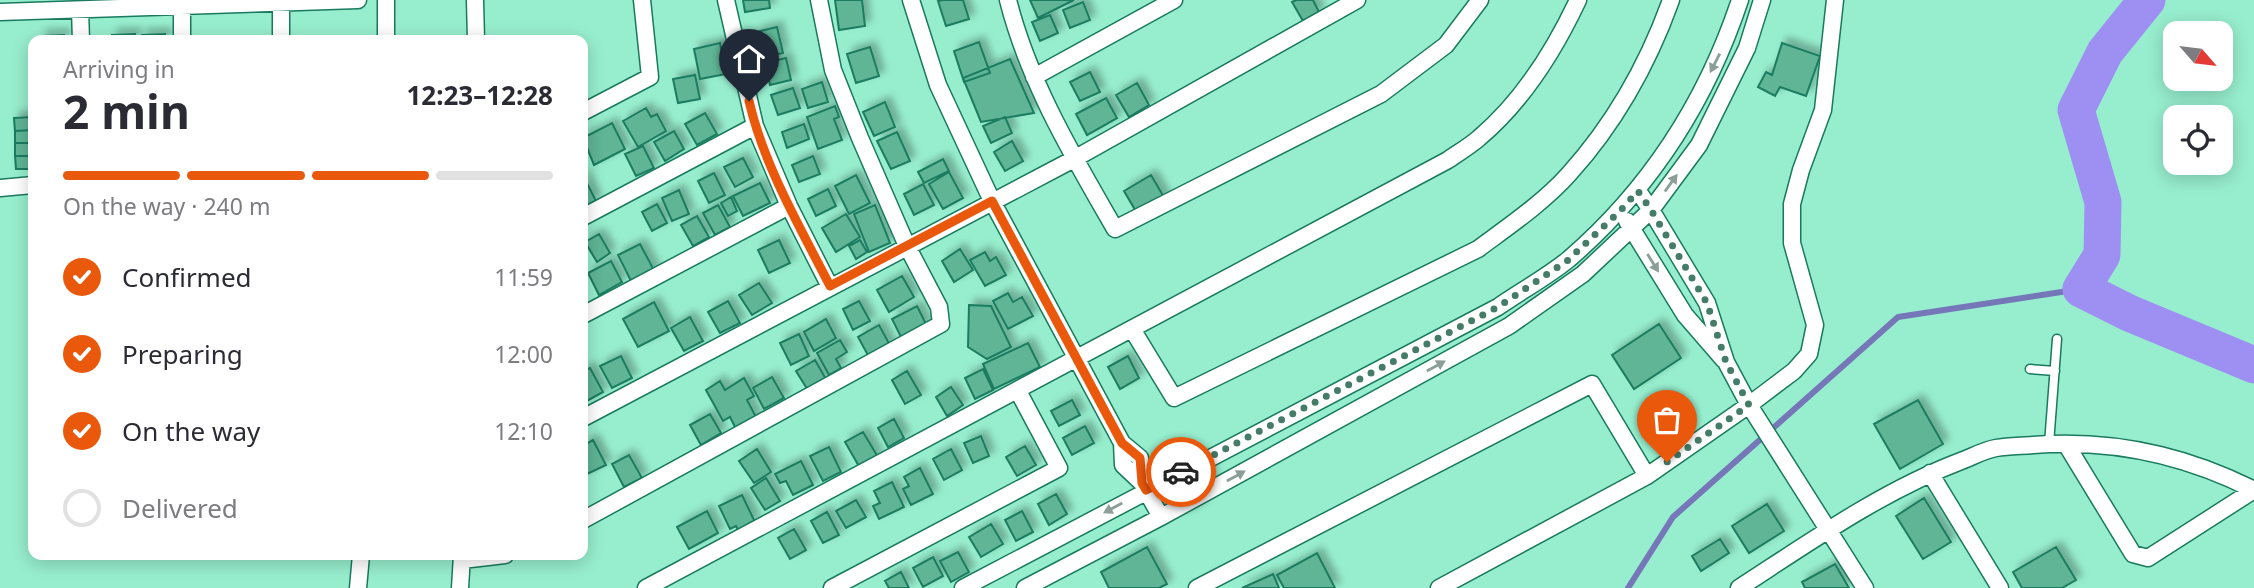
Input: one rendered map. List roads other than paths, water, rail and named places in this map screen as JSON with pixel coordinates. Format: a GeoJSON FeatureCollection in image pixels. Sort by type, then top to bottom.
{"type":"FeatureCollection","features":[{"type":"Feature","properties":{"kind":"street"},"geometry":{"type":"LineString","coordinates":[[0,12],[358,0]]}},
{"type":"Feature","properties":{"kind":"street"},"geometry":{"type":"LineString","coordinates":[[386,0],[386,35]]}},
{"type":"Feature","properties":{"kind":"street"},"geometry":{"type":"LineString","coordinates":[[475,0],[476,35]]}},
{"type":"Feature","properties":{"kind":"street"},"geometry":{"type":"LineString","coordinates":[[588,109],[650,77],[642,0]]}},
{"type":"Feature","properties":{"kind":"street"},"geometry":{"type":"LineString","coordinates":[[726,0],[755,126],[789,206],[830,286]]}},
{"type":"Feature","properties":{"kind":"street"},"geometry":{"type":"LineString","coordinates":[[588,517],[941,324],[939,307],[907,246],[833,70],[819,0]]}},
{"type":"Feature","properties":{"kind":"street"},"geometry":{"type":"LineString","coordinates":[[911,0],[938,85],[992,201],[1122,443],[1140,458],[1144,487],[1161,517]]}},
{"type":"Feature","properties":{"kind":"street"},"geometry":{"type":"LineString","coordinates":[[1008,0],[1017,36],[1034,77],[1074,159],[1115,229],[1381,94],[1446,45],[1480,0]]}},
{"type":"Feature","properties":{"kind":"street"},"geometry":{"type":"LineString","coordinates":[[1034,77],[1174,0]]}},
{"type":"Feature","properties":{"kind":"street"},"geometry":{"type":"LineString","coordinates":[[588,415],[1074,159],[1357,0]]}},
{"type":"Feature","properties":{"kind":"street"},"geometry":{"type":"LineString","coordinates":[[646,588],[1448,160],[1479,139],[1517,101],[1562,34],[1578,0]]}},
{"type":"Feature","properties":{"kind":"street"},"geometry":{"type":"LineString","coordinates":[[1132,329],[1174,398],[1478,249],[1521,217],[1569,175],[1623,104],[1656,41],[1671,0]]}},
{"type":"Feature","properties":{"kind":"street"},"geometry":{"type":"LineString","coordinates":[[963,588],[1144,487],[1498,307],[1567,261],[1638,191],[1680,132],[1729,36],[1741,0]]}},
{"type":"Feature","properties":{"kind":"street"},"geometry":{"type":"LineString","coordinates":[[1025,588],[1161,517],[1509,326],[1583,274],[1651,210],[1699,145],[1747,48],[1762,0]]}},
{"type":"Feature","properties":{"kind":"street"},"geometry":{"type":"LineString","coordinates":[[1439,588],[1470,580],[1647,476],[1749,405],[1794,371],[1809,354],[1815,325],[1792,243],[1792,204],[1801,170],[1824,110],[1835,0]]}},
{"type":"Feature","properties":{"kind":"street"},"geometry":{"type":"LineString","coordinates":[[281,3],[281,35]]}},
{"type":"Feature","properties":{"kind":"street"},"geometry":{"type":"LineString","coordinates":[[182,35],[183,7]]}},
{"type":"Feature","properties":{"kind":"street"},"geometry":{"type":"LineString","coordinates":[[80,10],[82,35]]}},
{"type":"Feature","properties":{"kind":"street"},"geometry":{"type":"LineString","coordinates":[[588,214],[755,126]]}},
{"type":"Feature","properties":{"kind":"street"},"geometry":{"type":"LineString","coordinates":[[0,188],[28,185]]}},
{"type":"Feature","properties":{"kind":"street"},"geometry":{"type":"LineString","coordinates":[[1638,191],[1694,280],[1714,321],[1726,362],[1749,405],[1865,588]]}},
{"type":"Feature","properties":{"kind":"street"},"geometry":{"type":"LineString","coordinates":[[588,312],[789,206]]}},
{"type":"Feature","properties":{"kind":"street"},"geometry":{"type":"LineString","coordinates":[[1620,211],[1696,329],[1726,362]]}},
{"type":"Feature","properties":{"kind":"street"},"geometry":{"type":"LineString","coordinates":[[1672,293],[1694,280]]}},
{"type":"Feature","properties":{"kind":"street"},"geometry":{"type":"LineString","coordinates":[[1197,588],[1592,384],[1647,476]]}},
{"type":"Feature","properties":{"kind":"street"},"geometry":{"type":"LineString","coordinates":[[832,588],[1059,468],[1018,391]]}},
{"type":"Feature","properties":{"kind":"street"},"geometry":{"type":"LineString","coordinates":[[2058,444],[2133,554],[2148,558],[2254,490]]}},
{"type":"Feature","properties":{"kind":"street"},"geometry":{"type":"LineString","coordinates":[[1740,588],[1828,530],[1930,472],[1995,448],[2058,444],[2104,445],[2161,454],[2218,472],[2254,490]]}},
{"type":"Feature","properties":{"kind":"street"},"geometry":{"type":"LineString","coordinates":[[1930,472],[2000,588]]}},
{"type":"Feature","properties":{"kind":"street"},"geometry":{"type":"LineString","coordinates":[[358,588],[361,560]]}},
{"type":"Feature","properties":{"kind":"street"},"geometry":{"type":"LineString","coordinates":[[460,588],[462,560]]}},
{"type":"Feature","properties":{"kind":"lane"},"geometry":{"type":"LineString","coordinates":[[2057,339],[2055,371],[2058,444]]}},
{"type":"Feature","properties":{"kind":"lane"},"geometry":{"type":"LineString","coordinates":[[2030,369],[2055,371]]}},
{"type":"Feature","properties":{"kind":"waterway"},"geometry":{"type":"LineString","coordinates":[[2147,0],[2105,52],[2076,110],[2103,202],[2102,255],[2081,289],[2129,313],[2254,365]]}},
{"type":"Feature","properties":{"kind":"waterway"},"geometry":{"type":"LineString","coordinates":[[1628,588],[1673,517],[1898,317],[2081,289]]}}]}
